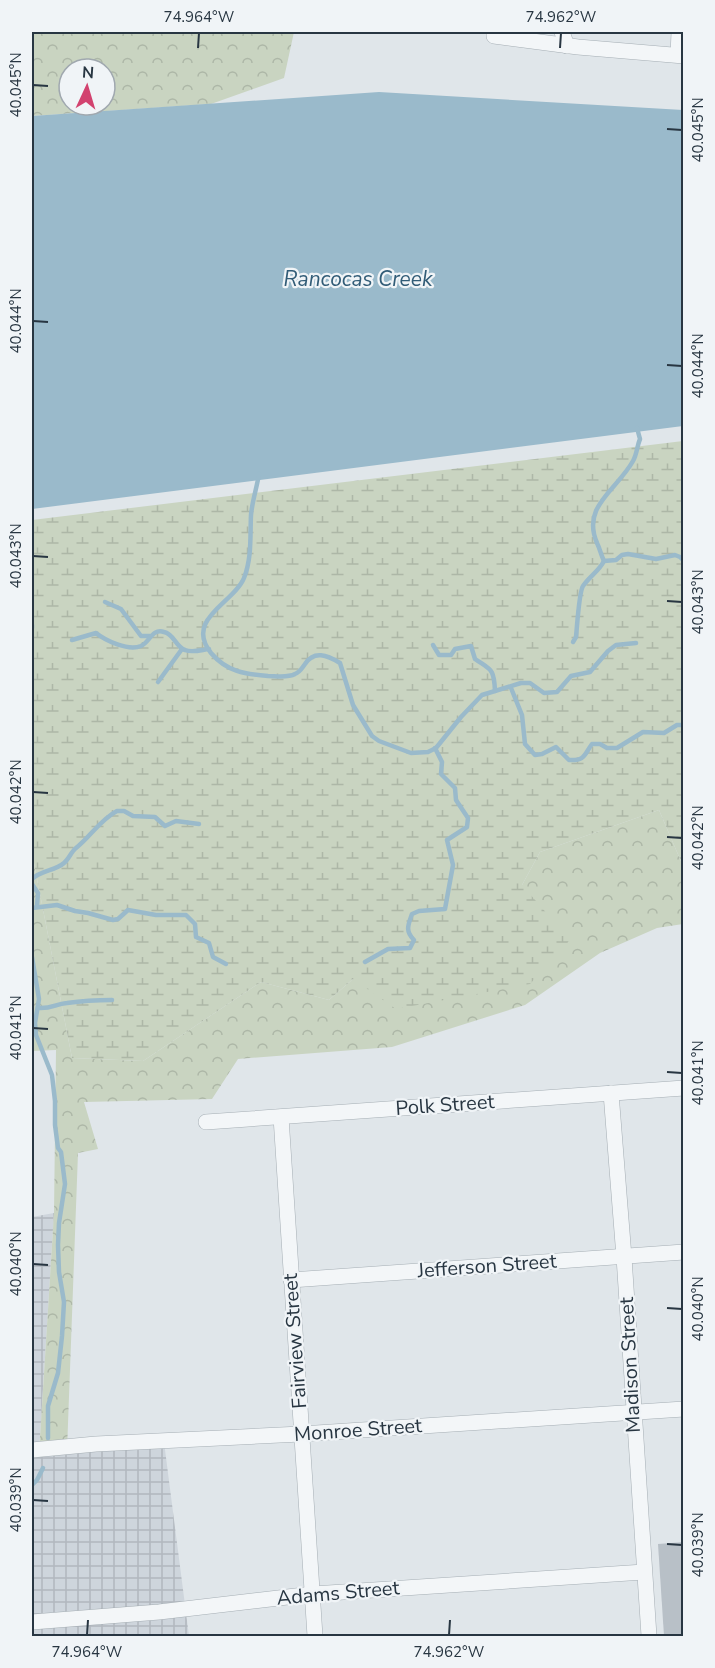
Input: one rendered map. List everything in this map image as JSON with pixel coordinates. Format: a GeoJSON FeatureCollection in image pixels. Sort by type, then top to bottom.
{"type":"FeatureCollection","features":[{"type":"Feature","properties":{"kind":"street"},"geometry":{"type":"LineString","coordinates":[[494,32],[494,36],[564,39],[681,55],[679,32]]}},
{"type":"Feature","properties":{"kind":"street","name":"Polk Street"},"geometry":{"type":"LineString","coordinates":[[206,1122],[684,1088]]}},
{"type":"Feature","properties":{"kind":"street","name":"Madison Street"},"geometry":{"type":"LineString","coordinates":[[610,1094],[624,1257],[649,1636]]}},
{"type":"Feature","properties":{"kind":"street","name":"Fairview Street"},"geometry":{"type":"LineString","coordinates":[[281,1117],[315,1636]]}},
{"type":"Feature","properties":{"kind":"street","name":"Jefferson Street"},"geometry":{"type":"LineString","coordinates":[[291,1280],[684,1252]]}},
{"type":"Feature","properties":{"kind":"street","name":"Monroe Street"},"geometry":{"type":"LineString","coordinates":[[32,1450],[96,1443],[301,1434],[684,1409]]}},
{"type":"Feature","properties":{"kind":"street","name":"Adams Street"},"geometry":{"type":"LineString","coordinates":[[32,1622],[159,1612],[313,1594],[645,1572]]}},
{"type":"Feature","properties":{"kind":"shaded area"},"geometry":{"type":"Polygon","coordinates":[[[54,1213],[39,1453],[164,1442],[189,1636],[32,1636],[32,1217],[54,1213]]]}},
{"type":"Feature","properties":{"kind":"green space"},"geometry":{"type":"Polygon","coordinates":[[[32,32],[294,32],[284,78],[211,104],[117,110],[117,57],[57,57],[57,114],[32,116],[32,32]]]}},
{"type":"Feature","properties":{"kind":"green space"},"geometry":{"type":"Polygon","coordinates":[[[683,441],[683,866],[659,810],[540,852],[522,885],[570,940],[530,984],[396,1009],[353,979],[329,1000],[261,982],[143,1061],[72,1058],[32,853],[32,520],[683,441]]]}},
{"type":"Feature","properties":{"kind":"green space"},"geometry":{"type":"Polygon","coordinates":[[[659,810],[683,866],[683,924],[657,928],[600,953],[525,1005],[392,1047],[238,1059],[212,1099],[84,1102],[98,1149],[78,1153],[67,1451],[39,1454],[54,1213],[56,1050],[32,1051],[32,853],[72,1058],[143,1061],[261,982],[329,1000],[353,979],[522,885],[540,852],[659,810]]]}},
{"type":"Feature","properties":{"kind":"water","name":"Rancocas Creek"},"geometry":{"type":"Polygon","coordinates":[[[379,92],[683,110],[683,426],[32,509],[32,116],[57,114],[57,117],[117,117],[117,110],[379,92]]]}},
{"type":"Feature","properties":{"kind":"building"},"geometry":{"type":"Polygon","coordinates":[[[684,1542],[684,1636],[664,1636],[658,1544],[684,1542]]]}},
{"type":"Feature","properties":{"kind":"waterway"},"geometry":{"type":"LineString","coordinates":[[604,561],[593,530],[594,519],[597,508],[634,458],[640,439],[637,428]]}},
{"type":"Feature","properties":{"kind":"waterway"},"geometry":{"type":"LineString","coordinates":[[259,474],[252,510],[247,570],[239,587],[207,621],[203,630],[204,641],[211,653],[223,664],[237,671],[252,674],[289,676],[298,672],[312,657],[317,655],[335,660],[340,663],[353,705],[372,736],[379,741],[411,753],[428,752],[436,748],[482,695],[521,683],[530,683],[544,693],[557,692],[571,676],[590,672],[616,645],[636,643]]}},
{"type":"Feature","properties":{"kind":"waterway"},"geometry":{"type":"LineString","coordinates":[[604,561],[616,560],[628,554],[656,559],[675,555],[684,561]]}},
{"type":"Feature","properties":{"kind":"waterway"},"geometry":{"type":"LineString","coordinates":[[573,642],[576,637],[583,586],[604,561]]}},
{"type":"Feature","properties":{"kind":"waterway"},"geometry":{"type":"LineString","coordinates":[[105,602],[121,609],[141,636],[150,636]]}},
{"type":"Feature","properties":{"kind":"waterway"},"geometry":{"type":"LineString","coordinates":[[72,640],[96,633],[117,644],[136,647],[141,646],[160,631],[170,635],[185,650],[209,649]]}},
{"type":"Feature","properties":{"kind":"waterway"},"geometry":{"type":"LineString","coordinates":[[433,645],[439,655],[451,655],[455,649],[471,646],[475,659],[491,670],[495,691]]}},
{"type":"Feature","properties":{"kind":"waterway"},"geometry":{"type":"LineString","coordinates":[[158,682],[182,649]]}},
{"type":"Feature","properties":{"kind":"waterway"},"geometry":{"type":"LineString","coordinates":[[511,688],[522,715],[525,744],[535,755],[556,747],[569,760],[578,759],[592,744],[617,748],[643,732],[664,733],[677,725],[684,725]]}},
{"type":"Feature","properties":{"kind":"waterway"},"geometry":{"type":"LineString","coordinates":[[365,962],[388,949],[410,948],[414,940],[408,928],[412,914],[419,911],[445,909],[453,865],[447,840],[467,827],[468,818],[456,800],[455,788],[441,774],[442,762],[435,748]]}},
{"type":"Feature","properties":{"kind":"waterway"},"geometry":{"type":"LineString","coordinates":[[32,879],[64,863],[101,823],[117,811],[124,811],[133,816],[155,817],[165,826],[176,821],[199,824]]}},
{"type":"Feature","properties":{"kind":"waterway"},"geometry":{"type":"LineString","coordinates":[[32,884],[38,893],[37,906]]}},
{"type":"Feature","properties":{"kind":"waterway"},"geometry":{"type":"LineString","coordinates":[[32,908],[57,905],[113,920],[118,919],[128,910],[156,915],[186,915],[195,924],[196,937],[209,943],[213,957],[226,964]]}},
{"type":"Feature","properties":{"kind":"waterway"},"geometry":{"type":"LineString","coordinates":[[32,957],[39,999],[35,1023],[36,1035],[52,1075],[55,1125],[65,1184],[58,1245],[59,1272],[64,1302],[62,1336],[58,1373],[48,1406],[48,1438]]}},
{"type":"Feature","properties":{"kind":"waterway"},"geometry":{"type":"LineString","coordinates":[[38,1008],[112,1000]]}},
{"type":"Feature","properties":{"kind":"waterway"},"geometry":{"type":"LineString","coordinates":[[32,1485],[43,1468]]}}]}
